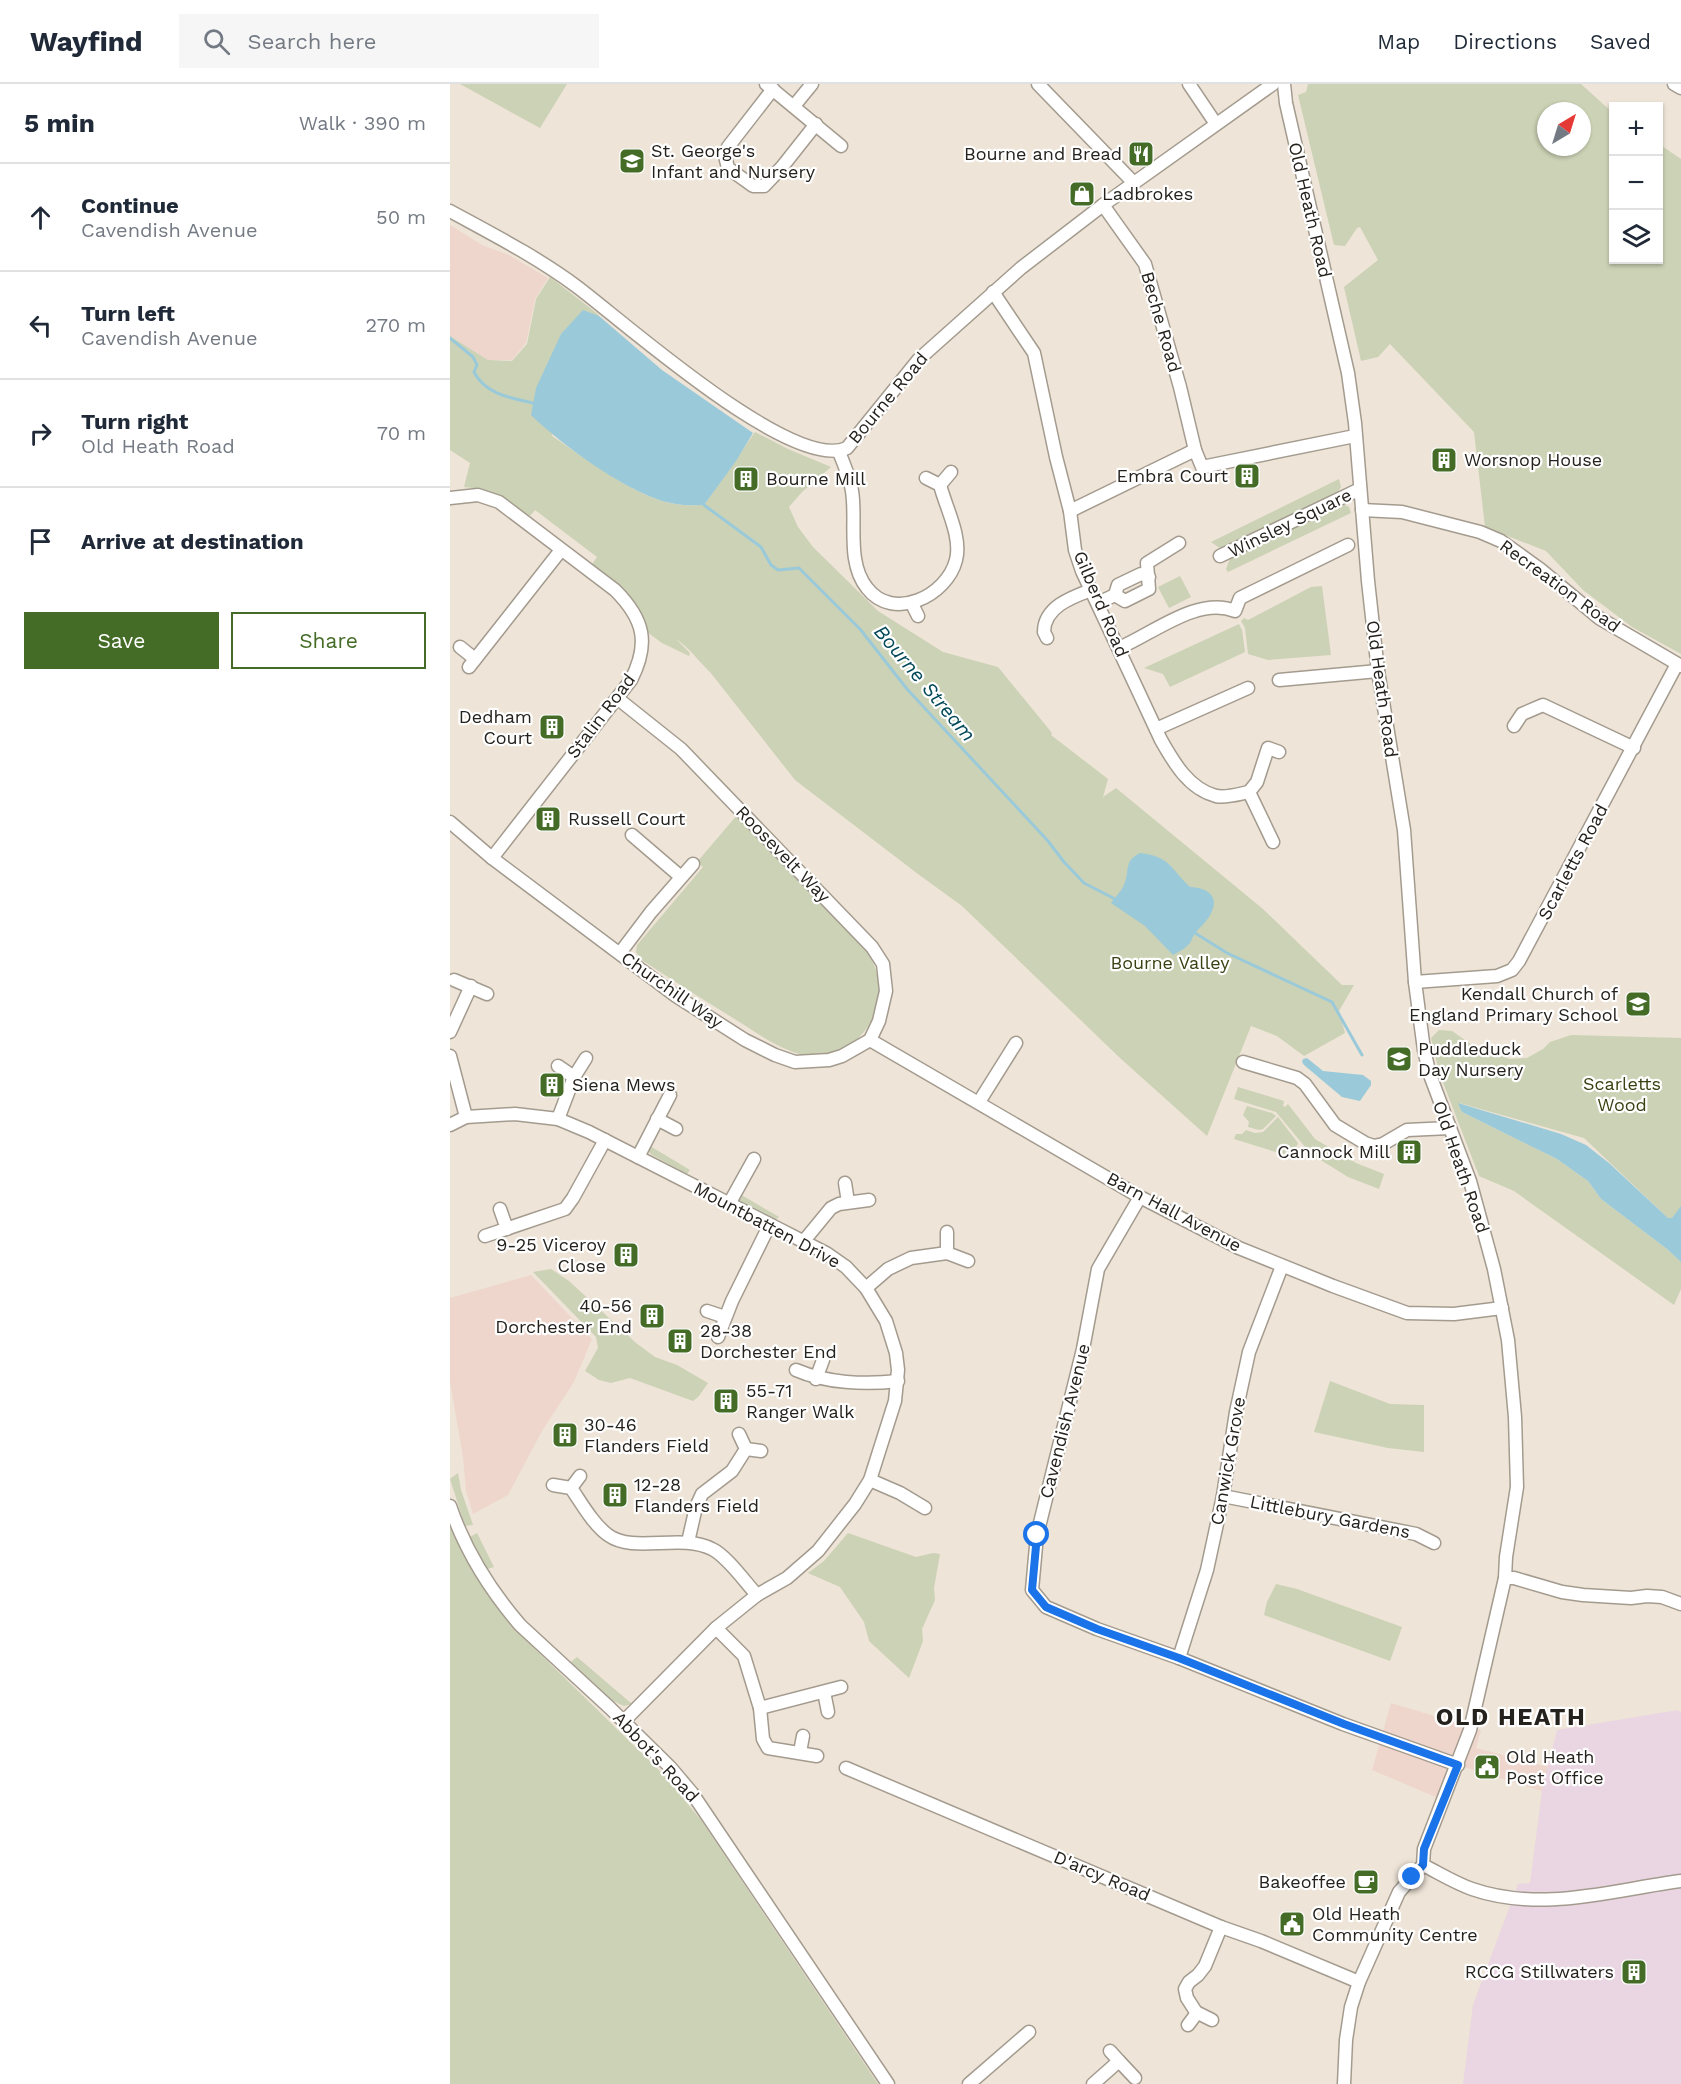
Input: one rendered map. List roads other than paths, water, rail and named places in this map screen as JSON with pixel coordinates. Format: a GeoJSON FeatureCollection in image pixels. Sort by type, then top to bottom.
{"type":"FeatureCollection","features":[{"type":"Feature","properties":{"kind":"street"},"geometry":{"type":"LineString","coordinates":[[794,106],[812,84]]}},
{"type":"Feature","properties":{"kind":"street"},"geometry":{"type":"LineString","coordinates":[[1038,84],[1134,183]]}},
{"type":"Feature","properties":{"kind":"street"},"geometry":{"type":"LineString","coordinates":[[1189,84],[1216,124]]}},
{"type":"Feature","properties":{"kind":"street","name":"Bourne Road"},"geometry":{"type":"LineString","coordinates":[[450,211],[575,285],[686,375],[752,418],[813,448],[839,452],[847,448],[919,359],[993,292],[1103,205],[1273,84]]}},
{"type":"Feature","properties":{"kind":"street","name":"Old Heath Road"},"geometry":{"type":"LineString","coordinates":[[1284,84],[1299,161],[1348,373],[1378,671],[1404,830],[1415,982],[1428,1066],[1470,1181],[1488,1247],[1508,1340],[1515,1417],[1517,1487],[1505,1578],[1470,1730],[1424,1849],[1423,1865],[1399,1892],[1359,1982],[1346,2040],[1344,2084]]}},
{"type":"Feature","properties":{"kind":"street"},"geometry":{"type":"LineString","coordinates":[[1674,84],[1681,88]]}},
{"type":"Feature","properties":{"kind":"street"},"geometry":{"type":"LineString","coordinates":[[816,124],[764,186],[753,186],[728,168],[725,156],[728,147],[770,86],[816,124],[841,146]]}},
{"type":"Feature","properties":{"kind":"street","name":"Beche Road"},"geometry":{"type":"LineString","coordinates":[[1103,205],[1145,264],[1180,387],[1195,450],[1202,467],[1355,436]]}},
{"type":"Feature","properties":{"kind":"street","name":"Gilberd Road"},"geometry":{"type":"LineString","coordinates":[[993,292],[1034,353],[1070,511],[1075,550],[1091,590],[1156,729],[1175,764],[1201,789],[1218,796],[1249,792]]}},
{"type":"Feature","properties":{"kind":"street"},"geometry":{"type":"LineString","coordinates":[[1070,511],[1195,450]]}},
{"type":"Feature","properties":{"kind":"street"},"geometry":{"type":"LineString","coordinates":[[839,452],[852,489],[855,549],[860,578],[868,591],[884,601],[912,604],[925,598],[947,581],[956,562],[957,548],[940,485],[926,478]]}},
{"type":"Feature","properties":{"kind":"street"},"geometry":{"type":"LineString","coordinates":[[940,485],[951,472]]}},
{"type":"Feature","properties":{"kind":"street","name":"Winsley Square"},"geometry":{"type":"LineString","coordinates":[[1220,556],[1360,489]]}},
{"type":"Feature","properties":{"kind":"street","name":"Stalin Road"},"geometry":{"type":"LineString","coordinates":[[450,498],[478,495],[499,502],[615,590],[627,602],[642,632],[640,663],[631,680],[492,858]]}},
{"type":"Feature","properties":{"kind":"street","name":"Recreation Road"},"geometry":{"type":"LineString","coordinates":[[1362,510],[1402,512],[1480,532],[1501,541],[1532,563],[1599,618],[1679,665]]}},
{"type":"Feature","properties":{"kind":"street"},"geometry":{"type":"LineString","coordinates":[[1098,603],[1115,595],[1125,601],[1149,589],[1147,563],[1179,543]]}},
{"type":"Feature","properties":{"kind":"street"},"geometry":{"type":"LineString","coordinates":[[1119,648],[1197,609],[1212,606],[1226,607],[1235,611],[1240,598],[1348,545]]}},
{"type":"Feature","properties":{"kind":"street"},"geometry":{"type":"LineString","coordinates":[[460,647],[472,663],[561,550]]}},
{"type":"Feature","properties":{"kind":"street"},"geometry":{"type":"LineString","coordinates":[[1047,638],[1044,632],[1047,617],[1061,603],[1091,590]]}},
{"type":"Feature","properties":{"kind":"street"},"geometry":{"type":"LineString","coordinates":[[912,604],[918,616]]}},
{"type":"Feature","properties":{"kind":"street","name":"Scarletts Road"},"geometry":{"type":"LineString","coordinates":[[1415,982],[1497,976],[1512,970],[1519,961],[1679,665]]}},
{"type":"Feature","properties":{"kind":"street"},"geometry":{"type":"LineString","coordinates":[[1280,680],[1378,671]]}},
{"type":"Feature","properties":{"kind":"street"},"geometry":{"type":"LineString","coordinates":[[1156,729],[1248,688]]}},
{"type":"Feature","properties":{"kind":"street","name":"Roosevelt Way"},"geometry":{"type":"LineString","coordinates":[[617,698],[681,749],[872,947],[883,964],[886,991],[879,1021],[870,1040]]}},
{"type":"Feature","properties":{"kind":"street"},"geometry":{"type":"LineString","coordinates":[[1514,726],[1522,714],[1543,705],[1634,748]]}},
{"type":"Feature","properties":{"kind":"street"},"geometry":{"type":"LineString","coordinates":[[1274,842],[1249,792],[1257,782],[1268,748],[1279,752]]}},
{"type":"Feature","properties":{"kind":"street"},"geometry":{"type":"LineString","coordinates":[[450,822],[492,858]]}},
{"type":"Feature","properties":{"kind":"street"},"geometry":{"type":"LineString","coordinates":[[633,834],[681,877]]}},
{"type":"Feature","properties":{"kind":"street","name":"Churchill Way"},"geometry":{"type":"LineString","coordinates":[[492,858],[676,996],[745,1040],[775,1055],[795,1062],[829,1060],[842,1056],[870,1040]]}},
{"type":"Feature","properties":{"kind":"street"},"geometry":{"type":"LineString","coordinates":[[620,954],[693,864]]}},
{"type":"Feature","properties":{"kind":"street"},"geometry":{"type":"LineString","coordinates":[[454,980],[487,994]]}},
{"type":"Feature","properties":{"kind":"street"},"geometry":{"type":"LineString","coordinates":[[450,1032],[471,986]]}},
{"type":"Feature","properties":{"kind":"street","name":"Barn Hall Avenue"},"geometry":{"type":"LineString","coordinates":[[870,1040],[1140,1197],[1230,1244],[1407,1313],[1454,1314],[1502,1308]]}},
{"type":"Feature","properties":{"kind":"street"},"geometry":{"type":"LineString","coordinates":[[979,1102],[1016,1043]]}},
{"type":"Feature","properties":{"kind":"street"},"geometry":{"type":"LineString","coordinates":[[450,1056],[466,1117]]}},
{"type":"Feature","properties":{"kind":"street"},"geometry":{"type":"LineString","coordinates":[[558,1119],[574,1077],[586,1058]]}},
{"type":"Feature","properties":{"kind":"street"},"geometry":{"type":"LineString","coordinates":[[1243,1062],[1298,1078],[1335,1125],[1374,1146],[1383,1144],[1407,1130],[1450,1128]]}},
{"type":"Feature","properties":{"kind":"street"},"geometry":{"type":"LineString","coordinates":[[558,1066],[574,1077]]}},
{"type":"Feature","properties":{"kind":"street"},"geometry":{"type":"LineString","coordinates":[[638,1156],[670,1095]]}},
{"type":"Feature","properties":{"kind":"street","name":"Mountbatten Drive"},"geometry":{"type":"LineString","coordinates":[[450,1125],[466,1117],[515,1114],[558,1119],[638,1156],[803,1242],[846,1267],[866,1288],[886,1321],[893,1341],[898,1381],[892,1414],[870,1480],[855,1504],[818,1551],[787,1578],[757,1595],[716,1628],[624,1721]]}},
{"type":"Feature","properties":{"kind":"street"},"geometry":{"type":"LineString","coordinates":[[657,1119],[676,1129]]}},
{"type":"Feature","properties":{"kind":"street"},"geometry":{"type":"LineString","coordinates":[[485,1236],[552,1214],[568,1206],[604,1140]]}},
{"type":"Feature","properties":{"kind":"street"},"geometry":{"type":"LineString","coordinates":[[729,1204],[754,1159]]}},
{"type":"Feature","properties":{"kind":"street"},"geometry":{"type":"LineString","coordinates":[[845,1183],[848,1202]]}},
{"type":"Feature","properties":{"kind":"street","name":"Cavendish Avenue"},"geometry":{"type":"LineString","coordinates":[[1140,1197],[1098,1269],[1083,1349],[1037,1535],[1032,1590],[1046,1607],[1097,1629],[1179,1658],[1344,1724],[1458,1765]]}},
{"type":"Feature","properties":{"kind":"street"},"geometry":{"type":"LineString","coordinates":[[803,1242],[831,1208],[848,1202],[869,1200]]}},
{"type":"Feature","properties":{"kind":"street"},"geometry":{"type":"LineString","coordinates":[[500,1209],[507,1228]]}},
{"type":"Feature","properties":{"kind":"street"},"geometry":{"type":"LineString","coordinates":[[718,1337],[725,1317],[769,1226]]}},
{"type":"Feature","properties":{"kind":"street"},"geometry":{"type":"LineString","coordinates":[[947,1233],[947,1253]]}},
{"type":"Feature","properties":{"kind":"street"},"geometry":{"type":"LineString","coordinates":[[866,1288],[888,1269],[911,1258],[947,1253],[968,1261]]}},
{"type":"Feature","properties":{"kind":"street","name":"Canwick Grove"},"geometry":{"type":"LineString","coordinates":[[1179,1658],[1207,1570],[1249,1352],[1282,1266]]}},
{"type":"Feature","properties":{"kind":"street"},"geometry":{"type":"LineString","coordinates":[[707,1311],[725,1317]]}},
{"type":"Feature","properties":{"kind":"street"},"geometry":{"type":"LineString","coordinates":[[816,1379],[823,1360]]}},
{"type":"Feature","properties":{"kind":"street"},"geometry":{"type":"LineString","coordinates":[[796,1370],[816,1379],[883,1383],[898,1381]]}},
{"type":"Feature","properties":{"kind":"street"},"geometry":{"type":"LineString","coordinates":[[739,1434],[746,1449]]}},
{"type":"Feature","properties":{"kind":"street"},"geometry":{"type":"LineString","coordinates":[[746,1449],[761,1451]]}},
{"type":"Feature","properties":{"kind":"street"},"geometry":{"type":"LineString","coordinates":[[688,1542],[696,1507],[702,1494],[732,1471],[746,1449]]}},
{"type":"Feature","properties":{"kind":"street"},"geometry":{"type":"LineString","coordinates":[[571,1488],[580,1476]]}},
{"type":"Feature","properties":{"kind":"street"},"geometry":{"type":"LineString","coordinates":[[870,1480],[907,1503],[926,1508]]}},
{"type":"Feature","properties":{"kind":"street"},"geometry":{"type":"LineString","coordinates":[[554,1485],[571,1488],[596,1524],[609,1536],[622,1542],[639,1544],[688,1542],[713,1549],[757,1595]]}},
{"type":"Feature","properties":{"kind":"street","name":"Littlebury Gardens"},"geometry":{"type":"LineString","coordinates":[[1223,1496],[1416,1534],[1434,1544]]}},
{"type":"Feature","properties":{"kind":"street","name":"Abbot's Road"},"geometry":{"type":"LineString","coordinates":[[450,1506],[465,1545],[506,1609],[520,1625],[624,1721],[670,1767],[698,1800],[829,2000],[888,2084]]}},
{"type":"Feature","properties":{"kind":"street"},"geometry":{"type":"LineString","coordinates":[[1505,1578],[1514,1578],[1562,1592],[1630,1598],[1662,1597],[1681,1604]]}},
{"type":"Feature","properties":{"kind":"street"},"geometry":{"type":"LineString","coordinates":[[716,1628],[744,1656],[760,1707],[763,1739],[768,1748],[817,1756]]}},
{"type":"Feature","properties":{"kind":"street"},"geometry":{"type":"LineString","coordinates":[[760,1707],[841,1687]]}},
{"type":"Feature","properties":{"kind":"street"},"geometry":{"type":"LineString","coordinates":[[824,1692],[828,1712]]}},
{"type":"Feature","properties":{"kind":"street"},"geometry":{"type":"LineString","coordinates":[[800,1752],[803,1736]]}},
{"type":"Feature","properties":{"kind":"street","name":"D'arcy Road"},"geometry":{"type":"LineString","coordinates":[[846,1768],[1221,1927],[1261,1941],[1359,1982]]}},
{"type":"Feature","properties":{"kind":"street"},"geometry":{"type":"LineString","coordinates":[[1423,1865],[1473,1889],[1545,1901],[1599,1895],[1681,1881]]}},
{"type":"Feature","properties":{"kind":"street"},"geometry":{"type":"LineString","coordinates":[[1212,2020],[1196,2012],[1187,1998],[1185,1989],[1209,1958],[1221,1927]]}},
{"type":"Feature","properties":{"kind":"street"},"geometry":{"type":"LineString","coordinates":[[1188,2025],[1196,2012]]}},
{"type":"Feature","properties":{"kind":"street"},"geometry":{"type":"LineString","coordinates":[[969,2084],[1029,2032]]}},
{"type":"Feature","properties":{"kind":"street"},"geometry":{"type":"LineString","coordinates":[[1110,2051],[1135,2078]]}},
{"type":"Feature","properties":{"kind":"street"},"geometry":{"type":"LineString","coordinates":[[1093,2084],[1119,2061]]}},
{"type":"Feature","properties":{"kind":"water"},"geometry":{"type":"Polygon","coordinates":[[[583,310],[599,316],[662,370],[753,433],[704,505],[676,504],[640,492],[579,455],[531,415],[536,388],[561,334],[583,310]]]}},
{"type":"Feature","properties":{"kind":"water"},"geometry":{"type":"Polygon","coordinates":[[[1140,853],[1158,857],[1169,864],[1190,887],[1203,889],[1214,899],[1212,910],[1191,941],[1173,955],[1145,926],[1111,903],[1123,887],[1131,860],[1140,853]]]}},
{"type":"Feature","properties":{"kind":"water"},"geometry":{"type":"Polygon","coordinates":[[[1307,1058],[1323,1071],[1363,1075],[1371,1081],[1371,1085],[1360,1101],[1342,1097],[1304,1065],[1303,1059],[1307,1058]]]}},
{"type":"Feature","properties":{"kind":"water"},"geometry":{"type":"Polygon","coordinates":[[[1458,1103],[1561,1134],[1586,1145],[1609,1163],[1668,1218],[1672,1218],[1681,1206],[1681,1262],[1601,1199],[1588,1181],[1557,1159],[1462,1112],[1458,1103]]]}},
{"type":"Feature","properties":{"kind":"waterway","name":"Bourne Stream"},"geometry":{"type":"LineString","coordinates":[[450,338],[473,357],[477,365],[474,372],[485,385],[499,394],[533,403]]}},
{"type":"Feature","properties":{"kind":"waterway","name":"Bourne Stream"},"geometry":{"type":"LineString","coordinates":[[704,505],[761,547],[771,565],[778,570],[799,568],[860,629],[907,689],[1084,883],[1115,899]]}},
{"type":"Feature","properties":{"kind":"waterway","name":"Bourne Stream"},"geometry":{"type":"LineString","coordinates":[[1195,933],[1227,953],[1332,1002],[1362,1055]]}},
{"type":"Feature","properties":{"kind":"place","name":"Bourne and Bread"},"geometry":{"type":"Point","coordinates":[1141,154]}},
{"type":"Feature","properties":{"kind":"place","name":"St. George's Infant and Nursery"},"geometry":{"type":"Point","coordinates":[632,161]}},
{"type":"Feature","properties":{"kind":"place","name":"Ladbrokes"},"geometry":{"type":"Point","coordinates":[1082,194]}},
{"type":"Feature","properties":{"kind":"place","name":"Worsnop House"},"geometry":{"type":"Point","coordinates":[1444,460]}},
{"type":"Feature","properties":{"kind":"place","name":"Embra Court"},"geometry":{"type":"Point","coordinates":[1247,476]}},
{"type":"Feature","properties":{"kind":"place","name":"Bourne Mill"},"geometry":{"type":"Point","coordinates":[746,479]}},
{"type":"Feature","properties":{"kind":"place","name":"Dedham Court"},"geometry":{"type":"Point","coordinates":[552,727]}},
{"type":"Feature","properties":{"kind":"place","name":"Russell Court"},"geometry":{"type":"Point","coordinates":[548,819]}},
{"type":"Feature","properties":{"kind":"place","name":"Kendall Church of England Primary School"},"geometry":{"type":"Point","coordinates":[1638,1004]}},
{"type":"Feature","properties":{"kind":"place","name":"Puddleduck Day Nursery"},"geometry":{"type":"Point","coordinates":[1399,1059]}},
{"type":"Feature","properties":{"kind":"place","name":"Siena Mews"},"geometry":{"type":"Point","coordinates":[552,1085]}},
{"type":"Feature","properties":{"kind":"place","name":"Cannock Mill"},"geometry":{"type":"Point","coordinates":[1409,1152]}},
{"type":"Feature","properties":{"kind":"place","name":"9-25 Viceroy Close"},"geometry":{"type":"Point","coordinates":[626,1255]}},
{"type":"Feature","properties":{"kind":"place","name":"40-56 Dorchester End"},"geometry":{"type":"Point","coordinates":[652,1316]}},
{"type":"Feature","properties":{"kind":"place","name":"28-38 Dorchester End"},"geometry":{"type":"Point","coordinates":[680,1341]}},
{"type":"Feature","properties":{"kind":"place","name":"55-71 Ranger Walk"},"geometry":{"type":"Point","coordinates":[726,1401]}},
{"type":"Feature","properties":{"kind":"place","name":"30-46 Flanders Field"},"geometry":{"type":"Point","coordinates":[565,1435]}},
{"type":"Feature","properties":{"kind":"place","name":"12-28 Flanders Field"},"geometry":{"type":"Point","coordinates":[615,1495]}},
{"type":"Feature","properties":{"kind":"place","name":"Old Heath Post Office"},"geometry":{"type":"Point","coordinates":[1487,1767]}},
{"type":"Feature","properties":{"kind":"place","name":"Bakeoffee"},"geometry":{"type":"Point","coordinates":[1366,1882]}},
{"type":"Feature","properties":{"kind":"place","name":"Old Heath Community Centre"},"geometry":{"type":"Point","coordinates":[1292,1924]}},
{"type":"Feature","properties":{"kind":"place","name":"RCCG Stillwaters"},"geometry":{"type":"Point","coordinates":[1634,1972]}},
{"type":"Feature","properties":{"kind":"district","name":"OLD HEATH"},"geometry":{"type":"Point","coordinates":[1511,1717]}},
{"type":"Feature","properties":{"kind":"park label","name":"Bourne Valley"},"geometry":{"type":"Point","coordinates":[1170,963]}},
{"type":"Feature","properties":{"kind":"park label","name":"Scarletts Wood"},"geometry":{"type":"Point","coordinates":[1622,1094]}}]}
